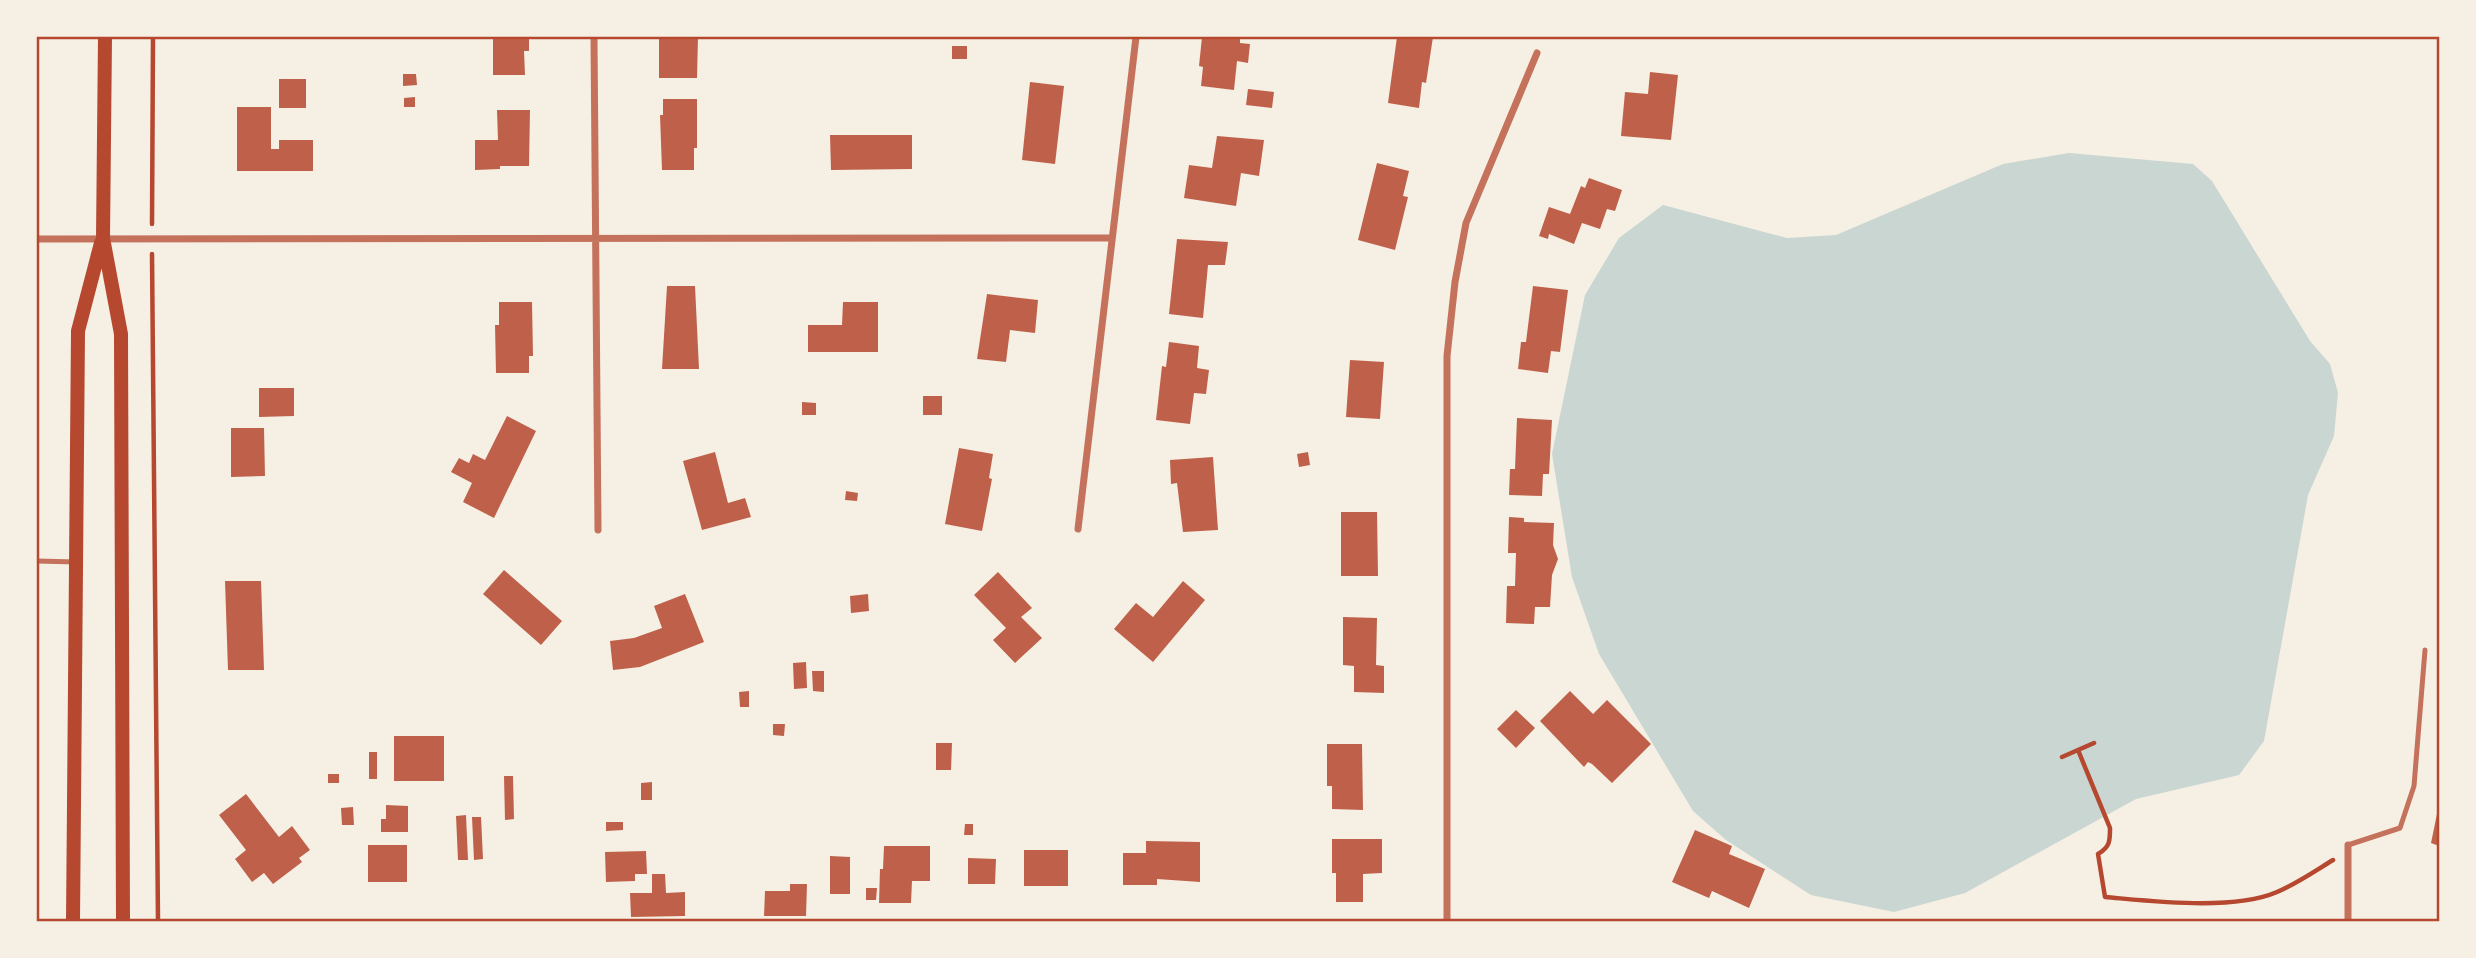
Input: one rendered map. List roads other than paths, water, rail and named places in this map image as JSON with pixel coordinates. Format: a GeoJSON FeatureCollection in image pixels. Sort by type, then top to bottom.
{"type":"FeatureCollection","features":[{"type":"Feature","properties":{"kind":"main road"},"geometry":{"type":"LineString","coordinates":[[105,37],[103,238],[121,334],[123,921]]}},
{"type":"Feature","properties":{"kind":"main road"},"geometry":{"type":"LineString","coordinates":[[73,921],[78,331],[103,238]]}},
{"type":"Feature","properties":{"kind":"street"},"geometry":{"type":"LineString","coordinates":[[594,37],[598,530]]}},
{"type":"Feature","properties":{"kind":"street"},"geometry":{"type":"LineString","coordinates":[[1078,529],[1136,37]]}},
{"type":"Feature","properties":{"kind":"street"},"geometry":{"type":"LineString","coordinates":[[1447,921],[1447,356],[1455,282],[1466,223],[1537,53]]}},
{"type":"Feature","properties":{"kind":"street"},"geometry":{"type":"LineString","coordinates":[[37,239],[1112,238]]}},
{"type":"Feature","properties":{"kind":"street"},"geometry":{"type":"LineString","coordinates":[[2348,849],[2348,921]]}},
{"type":"Feature","properties":{"kind":"lane"},"geometry":{"type":"LineString","coordinates":[[37,561],[76,562]]}},
{"type":"Feature","properties":{"kind":"lane"},"geometry":{"type":"LineString","coordinates":[[2348,849],[2400,828],[2414,786],[2425,650]]}}]}
